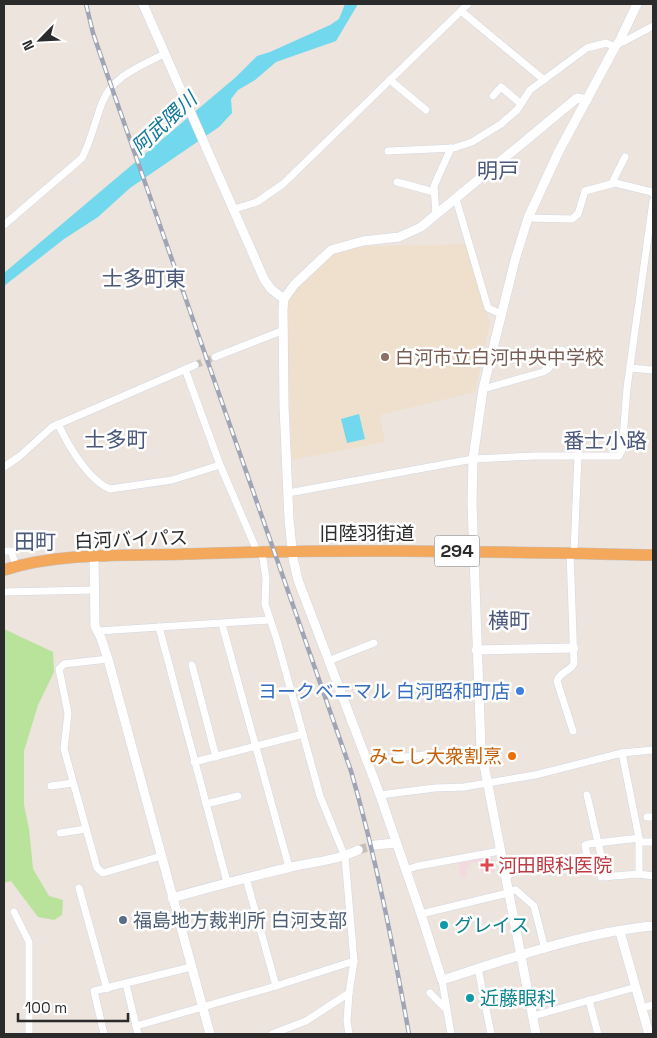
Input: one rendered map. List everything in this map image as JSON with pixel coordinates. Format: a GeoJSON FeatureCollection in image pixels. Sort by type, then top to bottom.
{"type":"FeatureCollection","features":[{"type":"Feature","properties":{"kind":"highway","name":"旧陸羽街道"},"geometry":{"type":"LineString","coordinates":[[259,551],[474,551],[653,555]]}},
{"type":"Feature","properties":{"kind":"highway","name":"白河バイパス"},"geometry":{"type":"LineString","coordinates":[[4,570],[45,560],[259,551]]}},
{"type":"Feature","properties":{"kind":"street"},"geometry":{"type":"LineString","coordinates":[[143,4],[264,279],[271,289],[284,299]]}},
{"type":"Feature","properties":{"kind":"street"},"geometry":{"type":"LineString","coordinates":[[234,209],[257,202],[282,184],[468,4]]}},
{"type":"Feature","properties":{"kind":"street"},"geometry":{"type":"LineString","coordinates":[[536,1034],[480,749],[472,503],[473,459],[483,390],[515,260],[528,218],[559,150],[638,4]]}},
{"type":"Feature","properties":{"kind":"street"},"geometry":{"type":"LineString","coordinates":[[461,11],[544,80]]}},
{"type":"Feature","properties":{"kind":"street"},"geometry":{"type":"LineString","coordinates":[[388,151],[451,148],[472,142],[501,124],[517,110],[530,90],[587,48],[623,42],[653,26]]}},
{"type":"Feature","properties":{"kind":"street"},"geometry":{"type":"LineString","coordinates":[[4,225],[82,158],[102,101],[115,83],[126,73],[164,54]]}},
{"type":"Feature","properties":{"kind":"street"},"geometry":{"type":"LineString","coordinates":[[390,80],[426,110]]}},
{"type":"Feature","properties":{"kind":"street"},"geometry":{"type":"LineString","coordinates":[[493,96],[501,87],[521,104]]}},
{"type":"Feature","properties":{"kind":"street"},"geometry":{"type":"LineString","coordinates":[[451,1034],[442,980],[421,914],[380,795],[298,580],[292,550],[288,493],[284,406],[284,299],[294,285],[331,250],[363,241],[399,236],[421,227],[577,98],[587,100]]}},
{"type":"Feature","properties":{"kind":"street"},"geometry":{"type":"LineString","coordinates":[[436,215],[434,192],[437,179],[451,148]]}},
{"type":"Feature","properties":{"kind":"street"},"geometry":{"type":"LineString","coordinates":[[612,183],[625,157]]}},
{"type":"Feature","properties":{"kind":"street"},"geometry":{"type":"LineString","coordinates":[[396,182],[434,192]]}},
{"type":"Feature","properties":{"kind":"street"},"geometry":{"type":"LineString","coordinates":[[528,218],[572,219],[578,214],[585,191],[612,183],[652,192],[653,194]]}},
{"type":"Feature","properties":{"kind":"street"},"geometry":{"type":"LineString","coordinates":[[456,199],[488,308],[501,314]]}},
{"type":"Feature","properties":{"kind":"street"},"geometry":{"type":"LineString","coordinates":[[288,493],[473,459],[619,456],[653,201]]}},
{"type":"Feature","properties":{"kind":"street"},"geometry":{"type":"LineString","coordinates":[[215,357],[284,330]]}},
{"type":"Feature","properties":{"kind":"street"},"geometry":{"type":"LineString","coordinates":[[483,390],[543,372],[549,368],[562,350]]}},
{"type":"Feature","properties":{"kind":"street"},"geometry":{"type":"LineString","coordinates":[[4,467],[20,456],[52,427],[195,365]]}},
{"type":"Feature","properties":{"kind":"street"},"geometry":{"type":"LineString","coordinates":[[630,368],[653,370]]}},
{"type":"Feature","properties":{"kind":"street"},"geometry":{"type":"LineString","coordinates":[[185,369],[220,465],[263,559],[266,580],[265,604],[269,620],[277,640],[320,796],[345,857],[354,961],[349,993],[348,1034]]}},
{"type":"Feature","properties":{"kind":"street"},"geometry":{"type":"LineString","coordinates":[[58,424],[68,444],[83,464],[94,477],[110,489],[172,480],[220,465]]}},
{"type":"Feature","properties":{"kind":"street"},"geometry":{"type":"LineString","coordinates":[[572,731],[556,681],[559,675],[573,666],[574,663],[572,553],[578,456]]}},
{"type":"Feature","properties":{"kind":"street"},"geometry":{"type":"LineString","coordinates":[[4,551],[11,551],[16,566]]}},
{"type":"Feature","properties":{"kind":"street"},"geometry":{"type":"LineString","coordinates":[[94,557],[94,621],[108,659],[210,1034]]}},
{"type":"Feature","properties":{"kind":"street"},"geometry":{"type":"LineString","coordinates":[[4,592],[93,590]]}},
{"type":"Feature","properties":{"kind":"street"},"geometry":{"type":"LineString","coordinates":[[98,631],[269,620]]}},
{"type":"Feature","properties":{"kind":"street"},"geometry":{"type":"LineString","coordinates":[[222,624],[288,867]]}},
{"type":"Feature","properties":{"kind":"street"},"geometry":{"type":"LineString","coordinates":[[159,627],[227,882]]}},
{"type":"Feature","properties":{"kind":"street"},"geometry":{"type":"LineString","coordinates":[[328,661],[374,643]]}},
{"type":"Feature","properties":{"kind":"street"},"geometry":{"type":"LineString","coordinates":[[476,650],[574,648]]}},
{"type":"Feature","properties":{"kind":"street"},"geometry":{"type":"LineString","coordinates":[[108,659],[64,664],[59,669],[68,713],[64,749],[96,868],[103,873],[161,856]]}},
{"type":"Feature","properties":{"kind":"street"},"geometry":{"type":"LineString","coordinates":[[192,665],[216,757]]}},
{"type":"Feature","properties":{"kind":"street"},"geometry":{"type":"LineString","coordinates":[[194,762],[303,734]]}},
{"type":"Feature","properties":{"kind":"street"},"geometry":{"type":"LineString","coordinates":[[367,761],[480,749]]}},
{"type":"Feature","properties":{"kind":"street"},"geometry":{"type":"LineString","coordinates":[[380,795],[435,788],[464,787],[535,775],[622,753],[653,750]]}},
{"type":"Feature","properties":{"kind":"street"},"geometry":{"type":"LineString","coordinates":[[622,753],[639,840],[639,874]]}},
{"type":"Feature","properties":{"kind":"street"},"geometry":{"type":"LineString","coordinates":[[51,786],[74,783]]}},
{"type":"Feature","properties":{"kind":"street"},"geometry":{"type":"LineString","coordinates":[[587,795],[604,877],[639,874],[653,876]]}},
{"type":"Feature","properties":{"kind":"street"},"geometry":{"type":"LineString","coordinates":[[206,804],[238,796]]}},
{"type":"Feature","properties":{"kind":"street"},"geometry":{"type":"LineString","coordinates":[[60,833],[86,829]]}},
{"type":"Feature","properties":{"kind":"street"},"geometry":{"type":"LineString","coordinates":[[505,876],[539,864],[587,856],[585,846],[598,842],[639,840],[653,842]]}},
{"type":"Feature","properties":{"kind":"street"},"geometry":{"type":"LineString","coordinates":[[375,844],[395,843]]}},
{"type":"Feature","properties":{"kind":"street"},"geometry":{"type":"LineString","coordinates":[[172,898],[288,867],[345,857],[358,850]]}},
{"type":"Feature","properties":{"kind":"street"},"geometry":{"type":"LineString","coordinates":[[405,870],[500,851]]}},
{"type":"Feature","properties":{"kind":"street"},"geometry":{"type":"LineString","coordinates":[[246,878],[276,986]]}},
{"type":"Feature","properties":{"kind":"street"},"geometry":{"type":"LineString","coordinates":[[79,888],[107,988]]}},
{"type":"Feature","properties":{"kind":"street"},"geometry":{"type":"LineString","coordinates":[[421,914],[516,890],[534,906],[545,949]]}},
{"type":"Feature","properties":{"kind":"street"},"geometry":{"type":"LineString","coordinates":[[14,912],[29,942],[29,1034]]}},
{"type":"Feature","properties":{"kind":"street"},"geometry":{"type":"LineString","coordinates":[[442,980],[520,955],[610,932],[653,926]]}},
{"type":"Feature","properties":{"kind":"street"},"geometry":{"type":"LineString","coordinates":[[620,932],[649,1034]]}},
{"type":"Feature","properties":{"kind":"street"},"geometry":{"type":"LineString","coordinates":[[136,1026],[276,986],[354,961]]}},
{"type":"Feature","properties":{"kind":"street"},"geometry":{"type":"LineString","coordinates":[[104,1034],[94,991],[192,967]]}},
{"type":"Feature","properties":{"kind":"street"},"geometry":{"type":"LineString","coordinates":[[478,968],[491,1034]]}},
{"type":"Feature","properties":{"kind":"street"},"geometry":{"type":"LineString","coordinates":[[126,984],[138,1034]]}},
{"type":"Feature","properties":{"kind":"street"},"geometry":{"type":"LineString","coordinates":[[532,1016],[636,987]]}},
{"type":"Feature","properties":{"kind":"street"},"geometry":{"type":"LineString","coordinates":[[272,1034],[306,1021],[349,993]]}},
{"type":"Feature","properties":{"kind":"street"},"geometry":{"type":"LineString","coordinates":[[430,993],[447,1011]]}},
{"type":"Feature","properties":{"kind":"street"},"geometry":{"type":"LineString","coordinates":[[589,1000],[598,1034]]}},
{"type":"Feature","properties":{"kind":"street"},"geometry":{"type":"LineString","coordinates":[[642,1008],[653,1006]]}},
{"type":"Feature","properties":{"kind":"shaded area","name":"白河市立白河中央中学校"},"geometry":{"type":"Polygon","coordinates":[[[466,244],[490,322],[475,392],[380,415],[385,442],[292,460],[286,311],[288,300],[296,288],[333,253],[351,247],[466,244]]]}},
{"type":"Feature","properties":{"kind":"shaded area","name":"河田眼科医院"},"geometry":{"type":"Polygon","coordinates":[[[491,855],[495,872],[482,874],[479,863],[470,863],[469,868],[466,869],[467,877],[461,877],[458,861],[491,855]]]}},
{"type":"Feature","properties":{"kind":"green space"},"geometry":{"type":"Polygon","coordinates":[[[4,629],[53,652],[54,672],[38,705],[24,751],[24,805],[29,829],[33,869],[49,896],[63,900],[62,915],[54,920],[38,917],[11,881],[4,883],[4,629]]]}},
{"type":"Feature","properties":{"kind":"water"},"geometry":{"type":"Polygon","coordinates":[[[345,4],[358,4],[336,41],[276,62],[255,80],[238,90],[231,99],[232,113],[219,127],[130,188],[98,217],[64,239],[4,286],[4,273],[236,77],[257,56],[330,25],[339,19],[345,4]]]}},
{"type":"Feature","properties":{"kind":"water"},"geometry":{"type":"Polygon","coordinates":[[[359,414],[365,439],[347,443],[341,419],[359,414]]]}},
{"type":"Feature","properties":{"kind":"tunnel"},"geometry":{"type":"LineString","coordinates":[[195,365],[215,357]]}},
{"type":"Feature","properties":{"kind":"tunnel"},"geometry":{"type":"LineString","coordinates":[[358,850],[375,845]]}},
{"type":"Feature","properties":{"kind":"railway"},"geometry":{"type":"LineString","coordinates":[[86,4],[93,33],[107,74],[351,771],[376,869],[409,1034]]}},
{"type":"Feature","properties":{"kind":"place","name":"白河市立白河中央中学校"},"geometry":{"type":"Point","coordinates":[385,357]}},
{"type":"Feature","properties":{"kind":"place","name":"ヨークベニマル 白河昭和町店"},"geometry":{"type":"Point","coordinates":[520,691]}},
{"type":"Feature","properties":{"kind":"place","name":"みこし大衆割烹"},"geometry":{"type":"Point","coordinates":[512,756]}},
{"type":"Feature","properties":{"kind":"place","name":"河田眼科医院"},"geometry":{"type":"Point","coordinates":[487,865]}},
{"type":"Feature","properties":{"kind":"place","name":"福島地方裁判所 白河支部"},"geometry":{"type":"Point","coordinates":[123,920]}},
{"type":"Feature","properties":{"kind":"place","name":"グレイス"},"geometry":{"type":"Point","coordinates":[444,925]}},
{"type":"Feature","properties":{"kind":"place","name":"近藤眼科"},"geometry":{"type":"Point","coordinates":[470,998]}},
{"type":"Feature","properties":{"kind":"district","name":"明戸"},"geometry":{"type":"Point","coordinates":[498,171]}},
{"type":"Feature","properties":{"kind":"district","name":"士多町東"},"geometry":{"type":"Point","coordinates":[144,279]}},
{"type":"Feature","properties":{"kind":"district","name":"士多町"},"geometry":{"type":"Point","coordinates":[116,440]}},
{"type":"Feature","properties":{"kind":"district","name":"番士小路"},"geometry":{"type":"Point","coordinates":[605,441]}},
{"type":"Feature","properties":{"kind":"district","name":"田町"},"geometry":{"type":"Point","coordinates":[35,542]}},
{"type":"Feature","properties":{"kind":"district","name":"横町"},"geometry":{"type":"Point","coordinates":[509,621]}},
{"type":"Feature","properties":{"kind":"water label","name":"阿武隈川"},"geometry":{"type":"Point","coordinates":[164,123]}}]}
